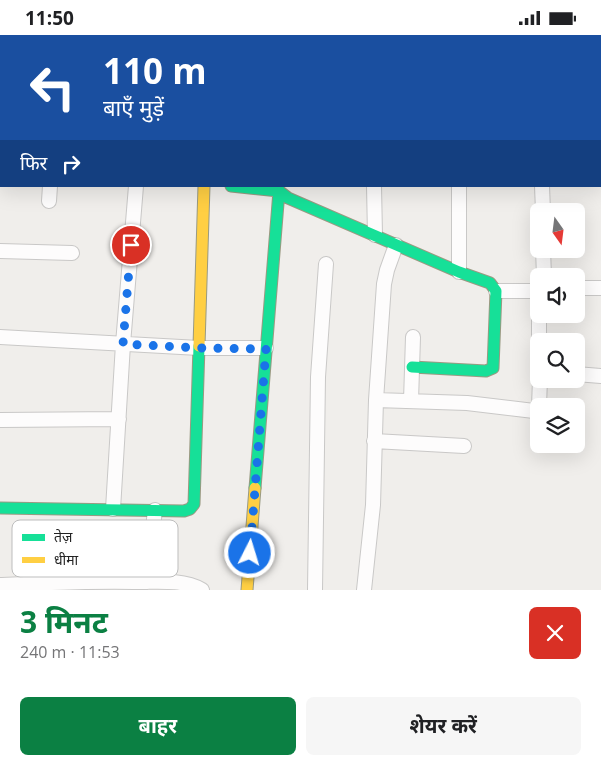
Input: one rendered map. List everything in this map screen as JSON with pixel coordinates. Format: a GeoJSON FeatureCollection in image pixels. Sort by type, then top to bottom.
{"type":"FeatureCollection","features":[{"type":"Feature","properties":{"kind":"street"},"geometry":{"type":"LineString","coordinates":[[49,201],[50,187]]}},
{"type":"Feature","properties":{"kind":"street"},"geometry":{"type":"LineString","coordinates":[[114,509],[123,344],[136,187]]}},
{"type":"Feature","properties":{"kind":"street"},"geometry":{"type":"LineString","coordinates":[[0,508],[184,511],[190,509],[194,504],[204,187]]}},
{"type":"Feature","properties":{"kind":"street"},"geometry":{"type":"LineString","coordinates":[[247,187],[279,189],[288,198],[459,272],[490,283],[496,291],[493,368],[486,371],[412,367]]}},
{"type":"Feature","properties":{"kind":"street"},"geometry":{"type":"LineString","coordinates":[[374,187],[375,235]]}},
{"type":"Feature","properties":{"kind":"street"},"geometry":{"type":"LineString","coordinates":[[458,187],[459,272]]}},
{"type":"Feature","properties":{"kind":"street"},"geometry":{"type":"LineString","coordinates":[[542,187],[543,203]]}},
{"type":"Feature","properties":{"kind":"street"},"geometry":{"type":"LineString","coordinates":[[247,590],[279,189]]}},
{"type":"Feature","properties":{"kind":"street"},"geometry":{"type":"LineString","coordinates":[[364,590],[373,505],[376,400],[384,284],[396,245]]}},
{"type":"Feature","properties":{"kind":"street"},"geometry":{"type":"LineString","coordinates":[[0,251],[72,253]]}},
{"type":"Feature","properties":{"kind":"street"},"geometry":{"type":"LineString","coordinates":[[315,590],[318,377],[326,264]]}},
{"type":"Feature","properties":{"kind":"street"},"geometry":{"type":"LineString","coordinates":[[585,288],[601,289]]}},
{"type":"Feature","properties":{"kind":"street"},"geometry":{"type":"LineString","coordinates":[[496,291],[530,292]]}},
{"type":"Feature","properties":{"kind":"street"},"geometry":{"type":"LineString","coordinates":[[0,337],[199,348],[266,349]]}},
{"type":"Feature","properties":{"kind":"street"},"geometry":{"type":"LineString","coordinates":[[411,401],[413,337]]}},
{"type":"Feature","properties":{"kind":"street"},"geometry":{"type":"LineString","coordinates":[[585,375],[601,376]]}},
{"type":"Feature","properties":{"kind":"street"},"geometry":{"type":"LineString","coordinates":[[376,400],[467,403],[530,411]]}},
{"type":"Feature","properties":{"kind":"street"},"geometry":{"type":"LineString","coordinates":[[0,420],[119,419]]}},
{"type":"Feature","properties":{"kind":"street"},"geometry":{"type":"LineString","coordinates":[[374,441],[464,446]]}},
{"type":"Feature","properties":{"kind":"street"},"geometry":{"type":"LineString","coordinates":[[154,520],[155,510]]}},
{"type":"Feature","properties":{"kind":"street"},"geometry":{"type":"LineString","coordinates":[[147,582],[148,577]]}},
{"type":"Feature","properties":{"kind":"street"},"geometry":{"type":"LineString","coordinates":[[0,585],[82,586],[147,582],[187,584],[202,590]]}},
{"type":"Feature","properties":{"kind":"traffic: fast"},"geometry":{"type":"LineString","coordinates":[[241,187],[279,191],[255,488]]}},
{"type":"Feature","properties":{"kind":"traffic: fast"},"geometry":{"type":"LineString","coordinates":[[278,187],[279,191],[288,198],[459,272],[490,283],[496,291],[493,368],[486,371],[412,367]]}},
{"type":"Feature","properties":{"kind":"traffic: fast"},"geometry":{"type":"LineString","coordinates":[[0,508],[184,511],[190,509],[194,504],[199,346]]}},
{"type":"Feature","properties":{"kind":"traffic: slow"},"geometry":{"type":"LineString","coordinates":[[199,346],[204,187]]}},
{"type":"Feature","properties":{"kind":"traffic: slow"},"geometry":{"type":"LineString","coordinates":[[247,590],[255,488]]}},
{"type":"Feature","properties":{"kind":"route"},"geometry":{"type":"LineString","coordinates":[[131,245],[123,344],[266,349],[250,553]]}}]}
